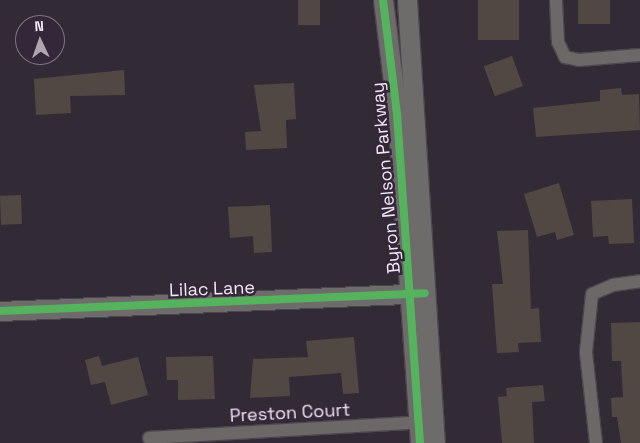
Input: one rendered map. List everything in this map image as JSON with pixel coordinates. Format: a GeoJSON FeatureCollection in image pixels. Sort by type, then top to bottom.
{"type":"FeatureCollection","features":[{"type":"Feature","properties":{"kind":"street","name":"Byron Nelson Parkway"},"geometry":{"type":"LineString","coordinates":[[383,0],[407,146]]}},
{"type":"Feature","properties":{"kind":"street","name":"Byron Nelson Parkway"},"geometry":{"type":"LineString","coordinates":[[407,0],[407,146],[425,422],[420,443]]}},
{"type":"Feature","properties":{"kind":"street"},"geometry":{"type":"LineString","coordinates":[[556,0],[558,42],[565,56],[578,60],[640,56]]}},
{"type":"Feature","properties":{"kind":"street"},"geometry":{"type":"LineString","coordinates":[[596,443],[586,352],[592,294],[613,285],[640,281]]}},
{"type":"Feature","properties":{"kind":"street","name":"Lilac Lane"},"geometry":{"type":"LineString","coordinates":[[0,312],[418,294]]}},
{"type":"Feature","properties":{"kind":"street","name":"Byron Nelson Parkway"},"geometry":{"type":"LineString","coordinates":[[425,422],[435,443]]}},
{"type":"Feature","properties":{"kind":"street","name":"Preston Court"},"geometry":{"type":"LineString","coordinates":[[149,438],[425,422]]}},
{"type":"Feature","properties":{"kind":"building"},"geometry":{"type":"Polygon","coordinates":[[[298,0],[320,0],[320,25],[298,25],[298,0]]]}},
{"type":"Feature","properties":{"kind":"building"},"geometry":{"type":"Polygon","coordinates":[[[478,0],[519,0],[519,40],[478,40],[478,0]]]}},
{"type":"Feature","properties":{"kind":"building"},"geometry":{"type":"Polygon","coordinates":[[[578,0],[610,0],[610,24],[578,24],[578,0]]]}},
{"type":"Feature","properties":{"kind":"building"},"geometry":{"type":"Polygon","coordinates":[[[512,56],[523,86],[495,96],[484,66],[512,56]]]}},
{"type":"Feature","properties":{"kind":"building"},"geometry":{"type":"Polygon","coordinates":[[[124,70],[125,95],[70,96],[71,113],[36,115],[34,79],[124,70]]]}},
{"type":"Feature","properties":{"kind":"building"},"geometry":{"type":"Polygon","coordinates":[[[294,83],[296,119],[286,120],[287,148],[246,150],[245,132],[261,131],[254,85],[294,83]]]}},
{"type":"Feature","properties":{"kind":"building"},"geometry":{"type":"Polygon","coordinates":[[[621,88],[622,95],[639,94],[640,130],[536,137],[533,108],[600,101],[600,90],[621,88]]]}},
{"type":"Feature","properties":{"kind":"building"},"geometry":{"type":"Polygon","coordinates":[[[559,183],[574,235],[557,240],[555,232],[537,237],[524,194],[559,183]]]}},
{"type":"Feature","properties":{"kind":"building"},"geometry":{"type":"Polygon","coordinates":[[[21,195],[22,224],[1,225],[0,196],[21,195]]]}},
{"type":"Feature","properties":{"kind":"building"},"geometry":{"type":"Polygon","coordinates":[[[632,199],[634,243],[609,244],[608,236],[593,237],[591,201],[632,199]]]}},
{"type":"Feature","properties":{"kind":"building"},"geometry":{"type":"Polygon","coordinates":[[[270,205],[272,252],[254,253],[253,236],[230,238],[228,207],[270,205]]]}},
{"type":"Feature","properties":{"kind":"building"},"geometry":{"type":"Polygon","coordinates":[[[528,230],[531,309],[539,308],[541,342],[518,343],[519,352],[497,353],[492,284],[503,284],[497,231],[528,230]]]}},
{"type":"Feature","properties":{"kind":"building"},"geometry":{"type":"Polygon","coordinates":[[[640,322],[640,443],[621,443],[617,417],[612,417],[611,398],[623,397],[621,361],[612,361],[611,323],[640,322]]]}},
{"type":"Feature","properties":{"kind":"building"},"geometry":{"type":"Polygon","coordinates":[[[354,337],[359,393],[343,394],[341,373],[289,377],[290,396],[250,398],[253,359],[308,357],[306,341],[354,337]]]}},
{"type":"Feature","properties":{"kind":"building"},"geometry":{"type":"Polygon","coordinates":[[[99,356],[102,366],[138,357],[148,395],[111,405],[105,382],[91,385],[85,360],[99,356]]]}},
{"type":"Feature","properties":{"kind":"building"},"geometry":{"type":"Polygon","coordinates":[[[213,356],[215,399],[178,400],[178,380],[167,380],[166,357],[213,356]]]}},
{"type":"Feature","properties":{"kind":"building"},"geometry":{"type":"Polygon","coordinates":[[[543,385],[545,401],[532,402],[534,443],[502,443],[498,397],[507,396],[506,388],[543,385]]]}},
{"type":"Feature","properties":{"kind":"cycle path"},"geometry":{"type":"LineString","coordinates":[[383,0],[397,114],[420,443]]}},
{"type":"Feature","properties":{"kind":"cycle path"},"geometry":{"type":"LineString","coordinates":[[0,311],[425,293]]}}]}
